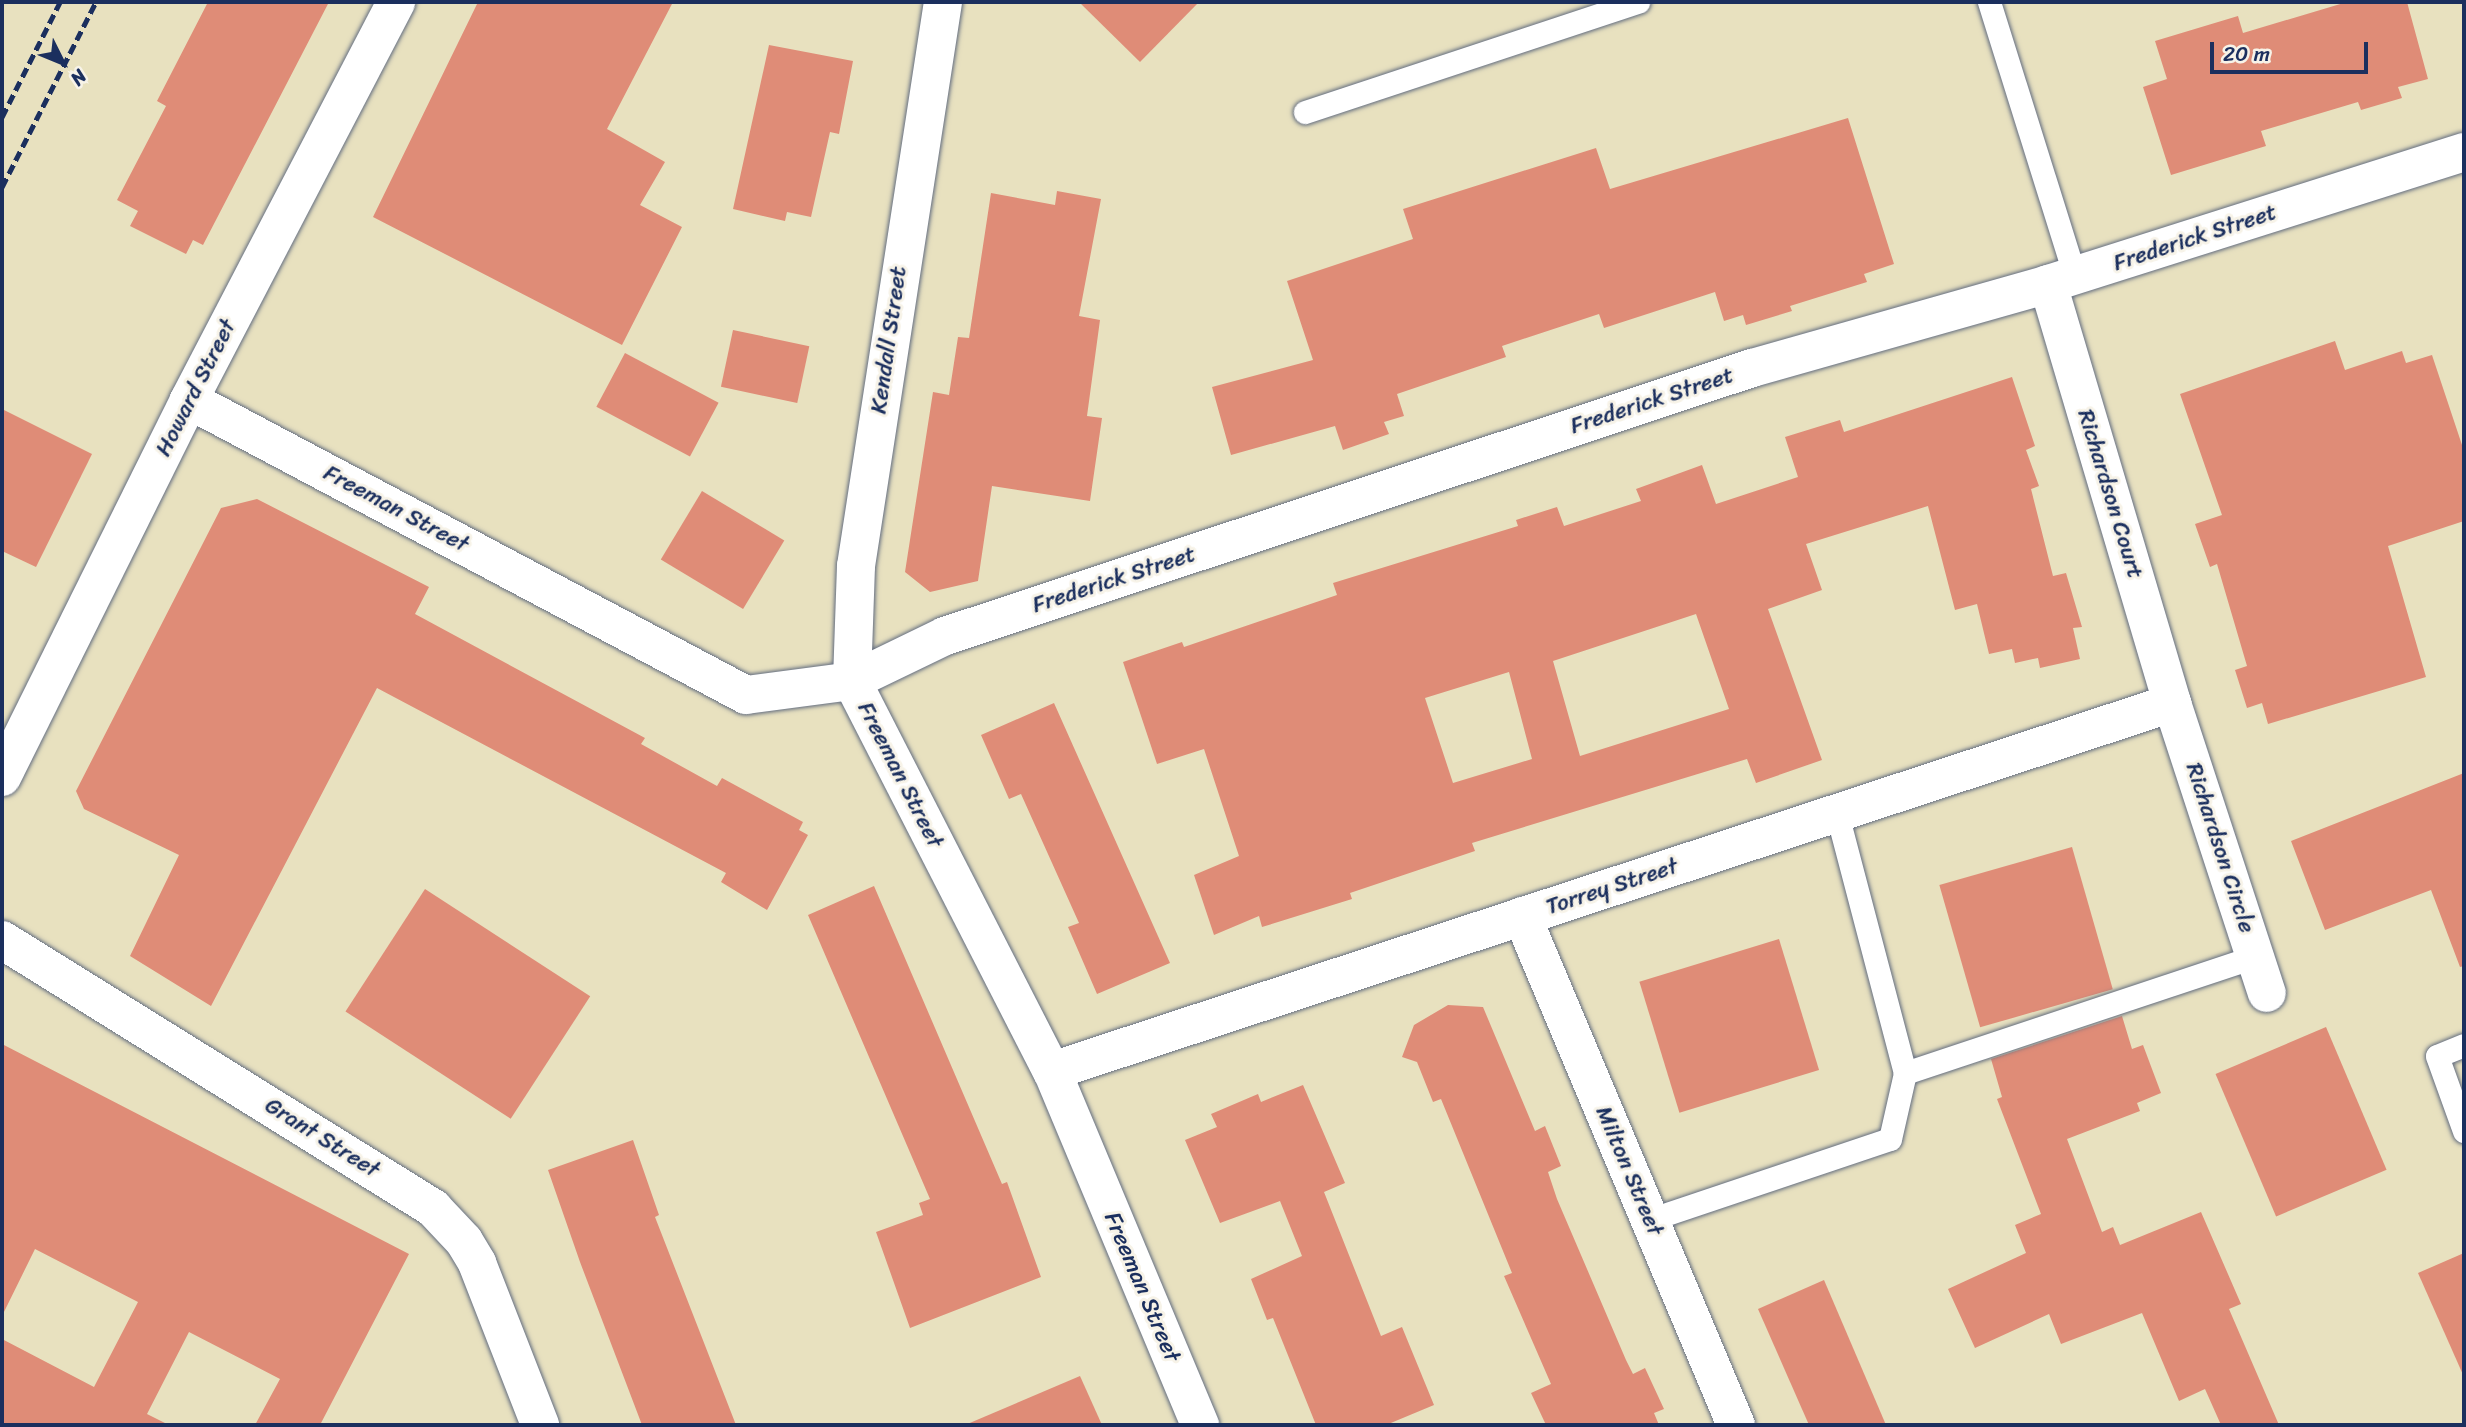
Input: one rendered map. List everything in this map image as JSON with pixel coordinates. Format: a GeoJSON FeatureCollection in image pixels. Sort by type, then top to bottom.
{"type":"FeatureCollection","features":[{"type":"Feature","properties":{"kind":"street","name":"Howard Street"},"geometry":{"type":"LineString","coordinates":[[2,776],[189,400],[396,2]]}},
{"type":"Feature","properties":{"kind":"street","name":"Kendall Street"},"geometry":{"type":"LineString","coordinates":[[852,681],[856,566],[943,2]]}},
{"type":"Feature","properties":{"kind":"street","name":"Frederick Street"},"geometry":{"type":"LineString","coordinates":[[852,681],[945,636],[1685,390],[2062,280],[2464,152]]}},
{"type":"Feature","properties":{"kind":"street","name":"Richardson Court"},"geometry":{"type":"LineString","coordinates":[[2062,280],[2172,703]]}},
{"type":"Feature","properties":{"kind":"street","name":"Freeman Street"},"geometry":{"type":"LineString","coordinates":[[189,400],[746,695],[852,681],[1052,1071],[1200,1425]]}},
{"type":"Feature","properties":{"kind":"street","name":"Torrey Street"},"geometry":{"type":"LineString","coordinates":[[1052,1071],[2172,703]]}},
{"type":"Feature","properties":{"kind":"street","name":"Richardson Circle"},"geometry":{"type":"LineString","coordinates":[[2172,703],[2267,993]]}},
{"type":"Feature","properties":{"kind":"street","name":"Milton Street"},"geometry":{"type":"LineString","coordinates":[[1522,916],[1736,1425]]}},
{"type":"Feature","properties":{"kind":"street","name":"Grant Street"},"geometry":{"type":"LineString","coordinates":[[2,940],[433,1208],[464,1241],[477,1263],[540,1425]]}},
{"type":"Feature","properties":{"kind":"lane"},"geometry":{"type":"LineString","coordinates":[[1305,112],[1605,7],[1638,2]]}},
{"type":"Feature","properties":{"kind":"lane"},"geometry":{"type":"LineString","coordinates":[[1989,2],[2062,280]]}},
{"type":"Feature","properties":{"kind":"lane"},"geometry":{"type":"LineString","coordinates":[[1649,1220],[1890,1139],[1905,1073],[1836,813]]}},
{"type":"Feature","properties":{"kind":"lane"},"geometry":{"type":"LineString","coordinates":[[1905,1073],[2257,956]]}},
{"type":"Feature","properties":{"kind":"lane"},"geometry":{"type":"LineString","coordinates":[[2464,1045],[2437,1056],[2464,1131]]}},
{"type":"Feature","properties":{"kind":"building"},"geometry":{"type":"Polygon","coordinates":[[[208,2],[329,2],[203,245],[193,240],[186,254],[130,226],[138,211],[117,200],[166,106],[157,101],[208,2]]]}},
{"type":"Feature","properties":{"kind":"building"},"geometry":{"type":"Polygon","coordinates":[[[478,2],[673,2],[607,129],[665,162],[640,205],[682,227],[622,345],[373,217],[478,2]]]}},
{"type":"Feature","properties":{"kind":"building"},"geometry":{"type":"Polygon","coordinates":[[[1079,2],[1199,2],[1140,62],[1079,2]]]}},
{"type":"Feature","properties":{"kind":"building"},"geometry":{"type":"Polygon","coordinates":[[[2347,2],[2407,2],[2428,79],[2398,87],[2402,98],[2361,110],[2358,102],[2261,131],[2266,146],[2171,175],[2143,87],[2167,79],[2155,41],[2238,16],[2243,33],[2347,2]]]}},
{"type":"Feature","properties":{"kind":"building"},"geometry":{"type":"Polygon","coordinates":[[[769,45],[853,61],[839,134],[830,132],[811,217],[787,212],[785,221],[733,209],[769,45]]]}},
{"type":"Feature","properties":{"kind":"building"},"geometry":{"type":"Polygon","coordinates":[[[1848,118],[1894,264],[1864,274],[1867,282],[1790,306],[1792,311],[1746,325],[1743,315],[1724,321],[1715,292],[1604,328],[1599,314],[1502,346],[1506,357],[1397,394],[1404,416],[1384,422],[1389,434],[1343,450],[1335,426],[1231,455],[1212,387],[1313,360],[1287,281],[1413,239],[1403,209],[1596,148],[1610,189],[1848,118]]]}},
{"type":"Feature","properties":{"kind":"building"},"geometry":{"type":"Polygon","coordinates":[[[1057,191],[1101,199],[1079,316],[1100,320],[1087,416],[1102,418],[1090,501],[992,486],[978,581],[930,592],[905,572],[933,392],[949,395],[958,337],[969,338],[991,193],[1055,205],[1057,191]]]}},
{"type":"Feature","properties":{"kind":"building"},"geometry":{"type":"Polygon","coordinates":[[[733,330],[809,346],[797,403],[721,387],[733,330]]]}},
{"type":"Feature","properties":{"kind":"building"},"geometry":{"type":"Polygon","coordinates":[[[2335,341],[2345,370],[2402,351],[2406,363],[2432,355],[2464,451],[2464,521],[2388,546],[2426,677],[2268,724],[2262,703],[2247,708],[2235,670],[2247,666],[2217,564],[2210,567],[2195,524],[2222,515],[2180,394],[2335,341]]]}},
{"type":"Feature","properties":{"kind":"building"},"geometry":{"type":"Polygon","coordinates":[[[625,353],[719,403],[690,457],[596,407],[625,353]]]}},
{"type":"Feature","properties":{"kind":"building"},"geometry":{"type":"Polygon","coordinates":[[[2012,377],[2035,446],[2026,450],[2039,486],[2031,489],[2053,576],[2066,573],[2082,627],[2073,628],[2080,659],[2040,668],[2038,658],[2015,663],[2012,649],[1989,654],[1977,604],[1955,610],[1928,506],[1806,544],[1822,590],[1768,609],[1822,760],[1756,783],[1747,759],[1472,843],[1475,851],[1350,893],[1352,899],[1262,927],[1259,916],[1214,935],[1194,875],[1239,856],[1204,749],[1157,764],[1123,662],[1182,642],[1184,647],[1337,595],[1333,583],[1518,526],[1516,520],[1557,507],[1564,526],[1641,501],[1636,489],[1702,465],[1716,504],[1798,477],[1785,437],[1840,420],[1844,432],[2012,377]],[[1696,614],[1553,661],[1580,756],[1729,709],[1696,614]],[[1509,672],[1425,698],[1453,783],[1532,759],[1509,672]]]}},
{"type":"Feature","properties":{"kind":"building"},"geometry":{"type":"Polygon","coordinates":[[[2,409],[92,454],[36,567],[2,551],[2,409]]]}},
{"type":"Feature","properties":{"kind":"building"},"geometry":{"type":"Polygon","coordinates":[[[702,491],[784,540],[743,609],[661,560],[702,491]]]}},
{"type":"Feature","properties":{"kind":"building"},"geometry":{"type":"Polygon","coordinates":[[[257,499],[429,587],[415,614],[645,738],[641,744],[717,786],[722,778],[803,822],[799,830],[808,835],[767,910],[721,882],[726,873],[377,688],[211,1006],[130,956],[179,855],[84,809],[76,791],[221,508],[257,499]]]}},
{"type":"Feature","properties":{"kind":"building"},"geometry":{"type":"Polygon","coordinates":[[[1054,703],[1170,963],[1097,994],[1068,927],[1079,923],[1021,794],[1009,799],[981,735],[1054,703]]]}},
{"type":"Feature","properties":{"kind":"building"},"geometry":{"type":"Polygon","coordinates":[[[2464,773],[2464,966],[2460,967],[2431,890],[2325,930],[2291,841],[2464,773]]]}},
{"type":"Feature","properties":{"kind":"building"},"geometry":{"type":"Polygon","coordinates":[[[2072,847],[2113,989],[1980,1027],[1939,885],[2072,847]]]}},
{"type":"Feature","properties":{"kind":"building"},"geometry":{"type":"Polygon","coordinates":[[[874,886],[1002,1184],[1007,1182],[1041,1277],[910,1328],[876,1232],[923,1215],[919,1203],[930,1199],[808,915],[874,886]]]}},
{"type":"Feature","properties":{"kind":"building"},"geometry":{"type":"Polygon","coordinates":[[[425,889],[590,996],[511,1119],[345,1011],[425,889]]]}},
{"type":"Feature","properties":{"kind":"building"},"geometry":{"type":"Polygon","coordinates":[[[1779,939],[1819,1070],[1679,1113],[1639,982],[1779,939]]]}},
{"type":"Feature","properties":{"kind":"building"},"geometry":{"type":"Polygon","coordinates":[[[1448,1005],[1483,1007],[1535,1131],[1545,1126],[1561,1166],[1548,1172],[1557,1199],[1633,1374],[1645,1368],[1664,1409],[1654,1413],[1659,1425],[1546,1425],[1531,1393],[1551,1384],[1504,1276],[1512,1273],[1441,1099],[1433,1102],[1417,1062],[1402,1057],[1414,1025],[1448,1005]]]}},
{"type":"Feature","properties":{"kind":"building"},"geometry":{"type":"Polygon","coordinates":[[[2122,1016],[2132,1049],[2143,1045],[2161,1093],[2137,1103],[2140,1111],[2067,1139],[2102,1232],[2113,1227],[2120,1245],[2201,1212],[2241,1304],[2229,1309],[2279,1425],[2221,1425],[2205,1389],[2179,1401],[2142,1313],[2061,1344],[2049,1314],[1975,1348],[1948,1289],[2026,1253],[2015,1225],[2041,1214],[1997,1099],[2002,1097],[1991,1059],[2122,1016]]]}},
{"type":"Feature","properties":{"kind":"building"},"geometry":{"type":"Polygon","coordinates":[[[2326,1027],[2387,1170],[2276,1217],[2216,1074],[2326,1027]]]}},
{"type":"Feature","properties":{"kind":"building"},"geometry":{"type":"Polygon","coordinates":[[[2,1044],[409,1254],[320,1425],[255,1425],[280,1379],[189,1332],[147,1414],[169,1425],[2,1425],[2,1339],[94,1387],[138,1302],[35,1249],[2,1316],[2,1044]]]}},
{"type":"Feature","properties":{"kind":"building"},"geometry":{"type":"Polygon","coordinates":[[[1303,1085],[1345,1183],[1324,1192],[1381,1336],[1402,1327],[1434,1405],[1386,1425],[1316,1425],[1273,1318],[1267,1320],[1251,1279],[1302,1256],[1280,1201],[1220,1223],[1185,1140],[1217,1127],[1211,1114],[1258,1094],[1261,1102],[1303,1085]]]}},
{"type":"Feature","properties":{"kind":"building"},"geometry":{"type":"Polygon","coordinates":[[[633,1140],[659,1215],[655,1217],[736,1425],[642,1425],[580,1262],[548,1170],[633,1140]]]}},
{"type":"Feature","properties":{"kind":"building"},"geometry":{"type":"Polygon","coordinates":[[[2464,1253],[2464,1377],[2418,1273],[2464,1253]]]}},
{"type":"Feature","properties":{"kind":"building"},"geometry":{"type":"Polygon","coordinates":[[[1824,1280],[1886,1425],[1809,1425],[1758,1309],[1824,1280]]]}},
{"type":"Feature","properties":{"kind":"building"},"geometry":{"type":"Polygon","coordinates":[[[1080,1376],[1102,1425],[965,1425],[1080,1376]]]}},
{"type":"Feature","properties":{"kind":"railway"},"geometry":{"type":"LineString","coordinates":[[2,117],[60,2]]}},
{"type":"Feature","properties":{"kind":"railway"},"geometry":{"type":"LineString","coordinates":[[2,187],[96,2]]}}]}
